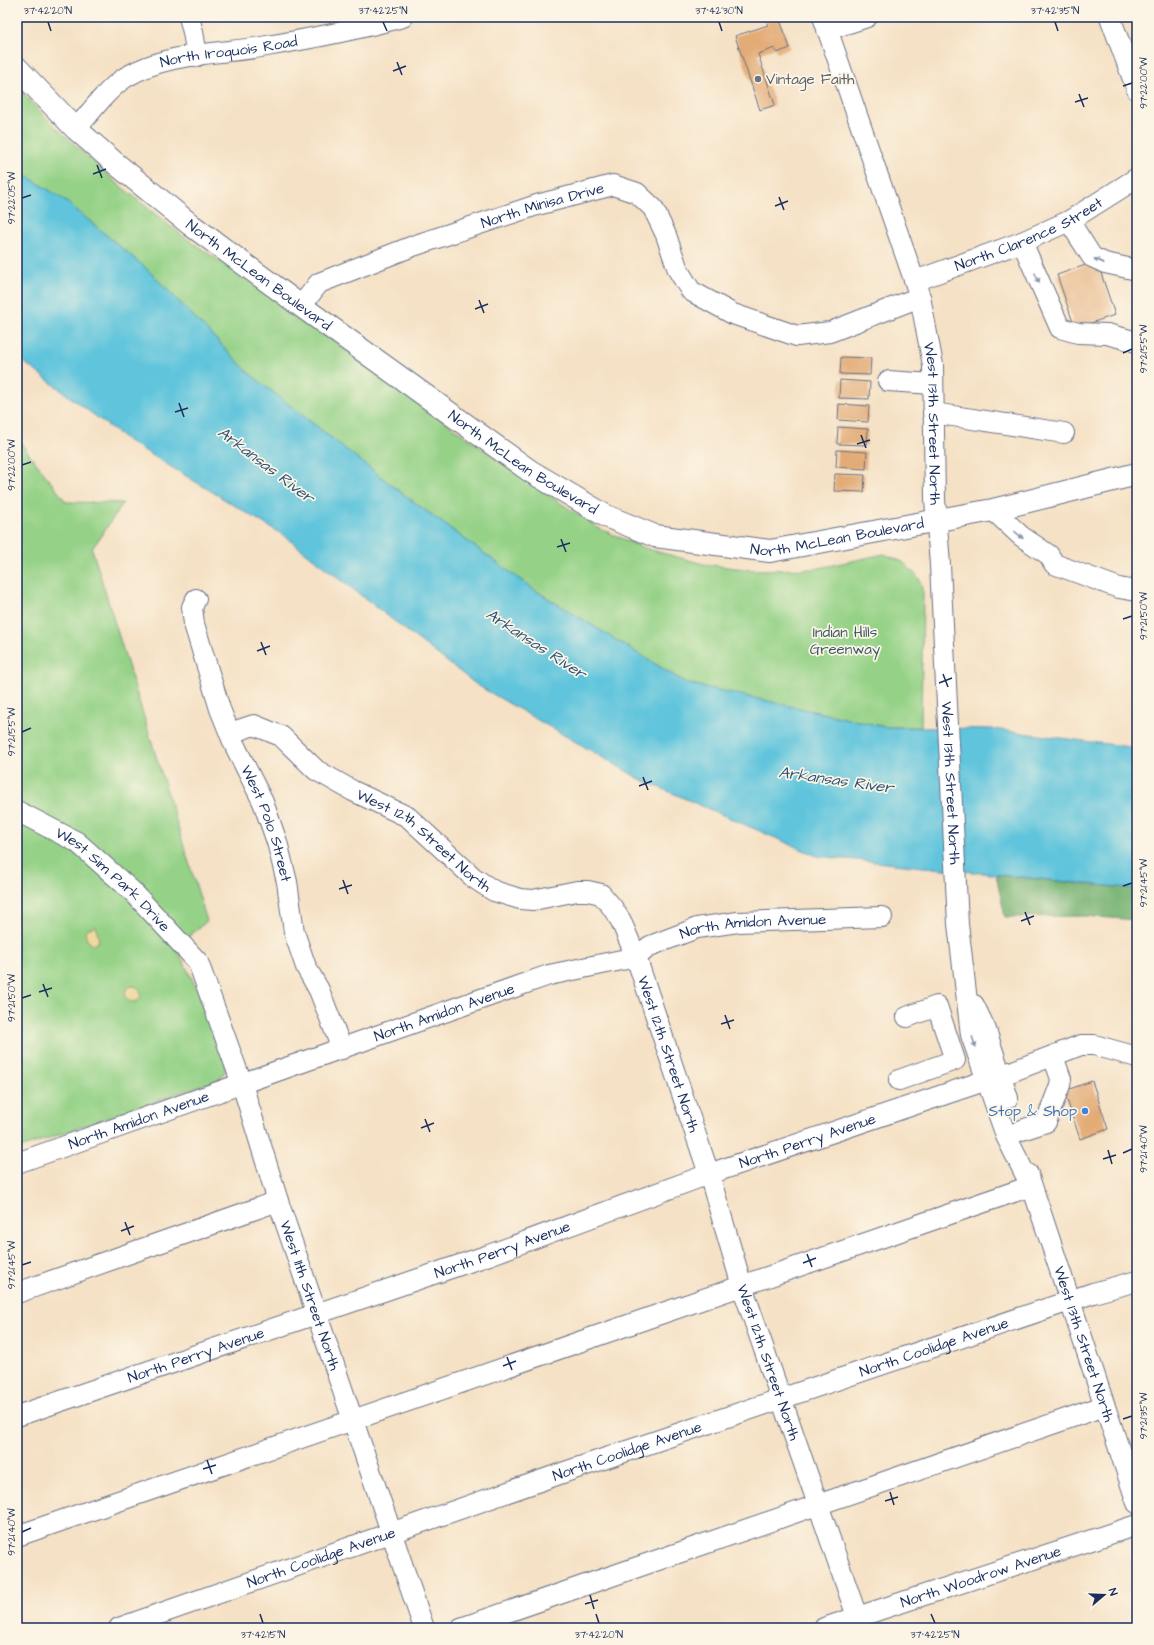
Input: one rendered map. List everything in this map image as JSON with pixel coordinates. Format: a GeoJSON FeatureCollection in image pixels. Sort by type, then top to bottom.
{"type":"FeatureCollection","features":[{"type":"Feature","properties":{"kind":"main road","name":"North McLean Boulevard"},"geometry":{"type":"LineString","coordinates":[[17,68],[76,129],[192,225],[301,306],[530,471],[606,516],[655,536],[770,551],[993,510],[1137,474]]}},
{"type":"Feature","properties":{"kind":"street"},"geometry":{"type":"LineString","coordinates":[[188,17],[193,32],[197,56]]}},
{"type":"Feature","properties":{"kind":"street","name":"North Iroquois Road"},"geometry":{"type":"LineString","coordinates":[[76,129],[126,78],[145,68],[168,61],[261,47],[358,29],[403,17]]}},
{"type":"Feature","properties":{"kind":"street"},"geometry":{"type":"LineString","coordinates":[[825,24],[867,17]]}},
{"type":"Feature","properties":{"kind":"street"},"geometry":{"type":"LineString","coordinates":[[1110,17],[1137,90]]}},
{"type":"Feature","properties":{"kind":"street","name":"West 13th Street North"},"geometry":{"type":"LineString","coordinates":[[825,24],[918,289],[933,364],[936,521],[958,924],[967,990],[971,1035],[994,1078],[1019,1131],[1030,1186]]}},
{"type":"Feature","properties":{"kind":"street","name":"North Clarence Street"},"geometry":{"type":"LineString","coordinates":[[918,289],[1069,221],[1137,178]]}},
{"type":"Feature","properties":{"kind":"street","name":"North Minisa Drive"},"geometry":{"type":"LineString","coordinates":[[301,306],[319,283],[333,277],[414,246],[530,207],[613,185],[638,193],[653,208],[666,235],[678,270],[691,290],[733,314],[798,336],[830,332],[918,289]]}},
{"type":"Feature","properties":{"kind":"street"},"geometry":{"type":"LineString","coordinates":[[1069,221],[1092,257],[1105,264],[1137,270]]}},
{"type":"Feature","properties":{"kind":"street"},"geometry":{"type":"LineString","coordinates":[[1022,242],[1060,328],[1078,333],[1107,334],[1137,342]]}},
{"type":"Feature","properties":{"kind":"street"},"geometry":{"type":"LineString","coordinates":[[888,381],[933,384]]}},
{"type":"Feature","properties":{"kind":"street"},"geometry":{"type":"LineString","coordinates":[[933,413],[1064,433]]}},
{"type":"Feature","properties":{"kind":"street"},"geometry":{"type":"LineString","coordinates":[[993,510],[1021,536],[1049,555],[1054,564],[1120,588],[1137,591]]}},
{"type":"Feature","properties":{"kind":"street","name":"West Polo Street"},"geometry":{"type":"LineString","coordinates":[[196,599],[192,607],[194,624],[220,709],[260,796],[275,835],[287,882],[294,932],[306,967],[320,990],[342,1048]]}},
{"type":"Feature","properties":{"kind":"street","name":"West 12th Street North"},"geometry":{"type":"LineString","coordinates":[[230,733],[254,725],[281,736],[316,770],[353,791],[408,817],[474,878],[494,891],[520,899],[533,900],[588,890],[601,894],[612,907],[621,921],[636,957],[709,1174],[742,1286],[859,1622]]}},
{"type":"Feature","properties":{"kind":"street","name":"West Sim Park Drive"},"geometry":{"type":"LineString","coordinates":[[17,811],[77,842],[134,892],[198,962]]}},
{"type":"Feature","properties":{"kind":"street","name":"North Amidon Avenue"},"geometry":{"type":"LineString","coordinates":[[17,1163],[549,975],[636,957],[650,946],[698,928],[738,922],[882,917]]}},
{"type":"Feature","properties":{"kind":"street","name":"West 11th Street North"},"geometry":{"type":"LineString","coordinates":[[198,962],[242,1084],[278,1201],[424,1628]]}},
{"type":"Feature","properties":{"kind":"street"},"geometry":{"type":"LineString","coordinates":[[900,1080],[955,1060],[937,1006],[907,1017]]}},
{"type":"Feature","properties":{"kind":"street","name":"North Perry Avenue"},"geometry":{"type":"LineString","coordinates":[[17,1416],[489,1255],[709,1174],[994,1078],[1081,1046],[1094,1045],[1137,1057]]}},
{"type":"Feature","properties":{"kind":"street"},"geometry":{"type":"LineString","coordinates":[[1019,1131],[1046,1122],[1061,1079],[1053,1056]]}},
{"type":"Feature","properties":{"kind":"street","name":"West 13th Street North"},"geometry":{"type":"LineString","coordinates":[[994,1078],[1006,1136],[1030,1186],[1137,1503]]}},
{"type":"Feature","properties":{"kind":"street"},"geometry":{"type":"LineString","coordinates":[[17,1536],[1030,1186]]}},
{"type":"Feature","properties":{"kind":"street"},"geometry":{"type":"LineString","coordinates":[[17,1293],[278,1201]]}},
{"type":"Feature","properties":{"kind":"street","name":"North Coolidge Avenue"},"geometry":{"type":"LineString","coordinates":[[119,1628],[781,1398],[1070,1301],[1137,1281]]}},
{"type":"Feature","properties":{"kind":"street"},"geometry":{"type":"LineString","coordinates":[[462,1628],[1104,1406]]}},
{"type":"Feature","properties":{"kind":"street","name":"North Woodrow Avenue"},"geometry":{"type":"LineString","coordinates":[[824,1628],[859,1622],[1137,1525]]}},
{"type":"Feature","properties":{"kind":"green space","name":"Indian Hills Greenway"},"geometry":{"type":"Polygon","coordinates":[[[17,86],[46,118],[113,180],[180,234],[278,301],[520,476],[598,528],[644,548],[703,564],[752,570],[815,569],[884,554],[903,562],[919,578],[923,593],[921,727],[885,727],[686,683],[533,589],[403,494],[251,375],[147,269],[63,199],[17,170],[17,86]]]}},
{"type":"Feature","properties":{"kind":"green space"},"geometry":{"type":"Polygon","coordinates":[[[17,438],[66,502],[123,503],[92,549],[207,921],[176,947],[197,989],[226,1059],[225,1071],[220,1079],[17,1149],[17,438]]]}},
{"type":"Feature","properties":{"kind":"green space"},"geometry":{"type":"Polygon","coordinates":[[[996,875],[1137,889],[1137,920],[1083,916],[1005,917],[996,875]]]}},
{"type":"Feature","properties":{"kind":"sand"},"geometry":{"type":"Polygon","coordinates":[[[96,926],[99,941],[93,945],[87,940],[85,932],[87,929],[96,926]]]}},
{"type":"Feature","properties":{"kind":"sand"},"geometry":{"type":"Polygon","coordinates":[[[133,986],[139,988],[141,994],[139,1000],[133,1002],[127,1000],[125,994],[127,988],[133,986]]]}},
{"type":"Feature","properties":{"kind":"water","name":"Arkansas River"},"geometry":{"type":"Polygon","coordinates":[[[17,170],[63,199],[147,269],[251,375],[403,494],[533,589],[686,683],[885,727],[993,729],[1137,748],[1137,889],[817,856],[640,779],[477,685],[283,535],[127,440],[17,357],[17,170]]]}},
{"type":"Feature","properties":{"kind":"building","name":"Vintage Faith"},"geometry":{"type":"Polygon","coordinates":[[[779,17],[790,48],[777,53],[775,48],[758,54],[775,105],[760,110],[735,36],[768,25],[766,20],[779,17]]]}},
{"type":"Feature","properties":{"kind":"building"},"geometry":{"type":"Polygon","coordinates":[[[1097,261],[1115,315],[1075,328],[1057,275],[1097,261]]]}},
{"type":"Feature","properties":{"kind":"building"},"geometry":{"type":"Polygon","coordinates":[[[841,357],[871,358],[870,375],[840,374],[841,357]]]}},
{"type":"Feature","properties":{"kind":"building"},"geometry":{"type":"Polygon","coordinates":[[[840,380],[870,382],[869,399],[839,398],[840,380]]]}},
{"type":"Feature","properties":{"kind":"building"},"geometry":{"type":"Polygon","coordinates":[[[839,404],[869,406],[868,422],[838,420],[839,404]]]}},
{"type":"Feature","properties":{"kind":"building"},"geometry":{"type":"Polygon","coordinates":[[[838,427],[868,429],[867,445],[837,444],[838,427]]]}},
{"type":"Feature","properties":{"kind":"building"},"geometry":{"type":"Polygon","coordinates":[[[837,450],[867,452],[866,469],[836,467],[837,450]]]}},
{"type":"Feature","properties":{"kind":"building"},"geometry":{"type":"Polygon","coordinates":[[[835,474],[865,475],[864,492],[834,491],[835,474]]]}},
{"type":"Feature","properties":{"kind":"building"},"geometry":{"type":"Polygon","coordinates":[[[1092,1081],[1108,1129],[1080,1139],[1064,1091],[1092,1081]]]}},
{"type":"Feature","properties":{"kind":"place","name":"Vintage Faith"},"geometry":{"type":"Point","coordinates":[758,79]}},
{"type":"Feature","properties":{"kind":"place","name":"Stop & Shop"},"geometry":{"type":"Point","coordinates":[1085,1111]}}]}
